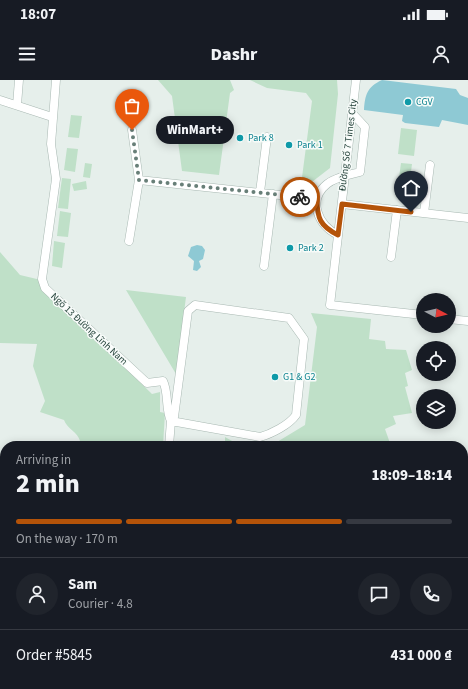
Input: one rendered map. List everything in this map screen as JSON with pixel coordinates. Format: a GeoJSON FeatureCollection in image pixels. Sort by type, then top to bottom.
{"type":"FeatureCollection","features":[{"type":"Feature","properties":{"kind":"street"},"geometry":{"type":"LineString","coordinates":[[17,105],[19,80]]}},
{"type":"Feature","properties":{"kind":"street","name":"Ngõ 13 Đường Lĩnh Nam"},"geometry":{"type":"LineString","coordinates":[[55,80],[51,144],[56,179],[42,279],[45,288],[147,383],[163,381],[171,421]]}},
{"type":"Feature","properties":{"kind":"street","name":"Đường Số 7 Times City"},"geometry":{"type":"LineString","coordinates":[[356,80],[330,305],[416,314]]}},
{"type":"Feature","properties":{"kind":"street"},"geometry":{"type":"LineString","coordinates":[[0,100],[52,117]]}},
{"type":"Feature","properties":{"kind":"street"},"geometry":{"type":"LineString","coordinates":[[338,235],[329,230],[321,222],[317,212],[317,199],[327,184],[335,179],[360,172],[365,127],[352,113]]}},
{"type":"Feature","properties":{"kind":"street"},"geometry":{"type":"LineString","coordinates":[[129,241],[139,180],[132,130]]}},
{"type":"Feature","properties":{"kind":"street"},"geometry":{"type":"LineString","coordinates":[[260,192],[267,137]]}},
{"type":"Feature","properties":{"kind":"street"},"geometry":{"type":"LineString","coordinates":[[424,213],[430,166]]}},
{"type":"Feature","properties":{"kind":"street"},"geometry":{"type":"LineString","coordinates":[[139,180],[317,199]]}},
{"type":"Feature","properties":{"kind":"street"},"geometry":{"type":"LineString","coordinates":[[264,266],[273,194]]}},
{"type":"Feature","properties":{"kind":"street"},"geometry":{"type":"LineString","coordinates":[[342,204],[468,218]]}},
{"type":"Feature","properties":{"kind":"street"},"geometry":{"type":"LineString","coordinates":[[391,257],[397,210]]}},
{"type":"Feature","properties":{"kind":"street"},"geometry":{"type":"LineString","coordinates":[[169,441],[171,421],[175,411],[188,311],[195,305],[289,318],[304,339],[296,415],[293,420],[267,436],[260,437],[171,421]]}},
{"type":"Feature","properties":{"kind":"street"},"geometry":{"type":"LineString","coordinates":[[456,320],[468,321]]}},
{"type":"Feature","properties":{"kind":"green space"},"geometry":{"type":"Polygon","coordinates":[[[158,80],[230,80],[234,90],[230,93],[219,175],[182,171],[172,96],[158,80]]]}},
{"type":"Feature","properties":{"kind":"green space"},"geometry":{"type":"Polygon","coordinates":[[[250,80],[337,80],[338,94],[330,168],[308,185],[301,185],[312,101],[306,93],[267,88],[250,80]]]}},
{"type":"Feature","properties":{"kind":"green space"},"geometry":{"type":"Polygon","coordinates":[[[71,115],[82,116],[79,138],[68,137],[71,115]]]}},
{"type":"Feature","properties":{"kind":"green space"},"geometry":{"type":"Polygon","coordinates":[[[401,128],[417,130],[414,156],[398,154],[401,128]]]}},
{"type":"Feature","properties":{"kind":"green space"},"geometry":{"type":"Polygon","coordinates":[[[67,148],[78,149],[75,172],[64,170],[67,148]]]}},
{"type":"Feature","properties":{"kind":"green space"},"geometry":{"type":"Polygon","coordinates":[[[85,163],[92,164],[90,178],[83,177],[85,163]]]}},
{"type":"Feature","properties":{"kind":"green space"},"geometry":{"type":"Polygon","coordinates":[[[401,163],[412,164],[409,187],[398,185],[401,163]]]}},
{"type":"Feature","properties":{"kind":"green space"},"geometry":{"type":"Polygon","coordinates":[[[62,178],[71,179],[68,209],[58,208],[62,178]]]}},
{"type":"Feature","properties":{"kind":"green space"},"geometry":{"type":"Polygon","coordinates":[[[86,181],[87,189],[74,191],[72,184],[86,181]]]}},
{"type":"Feature","properties":{"kind":"green space"},"geometry":{"type":"Polygon","coordinates":[[[60,211],[71,213],[68,237],[57,236],[60,211]]]}},
{"type":"Feature","properties":{"kind":"green space"},"geometry":{"type":"Polygon","coordinates":[[[54,241],[65,243],[62,268],[52,266],[54,241]]]}},
{"type":"Feature","properties":{"kind":"green space"},"geometry":{"type":"Polygon","coordinates":[[[0,252],[20,275],[41,280],[44,289],[152,394],[160,392],[160,412],[165,413],[163,441],[80,441],[77,435],[67,426],[64,420],[40,412],[45,401],[33,366],[37,344],[0,343],[0,252]]]}},
{"type":"Feature","properties":{"kind":"green space"},"geometry":{"type":"Polygon","coordinates":[[[126,290],[186,297],[176,374],[126,290]]]}},
{"type":"Feature","properties":{"kind":"green space"},"geometry":{"type":"Polygon","coordinates":[[[311,313],[371,319],[369,339],[385,341],[386,349],[406,350],[412,370],[405,373],[408,386],[405,387],[412,413],[393,416],[396,424],[385,429],[389,441],[279,441],[305,425],[317,327],[311,313]]]}},
{"type":"Feature","properties":{"kind":"green space"},"geometry":{"type":"Polygon","coordinates":[[[225,437],[232,441],[225,441],[225,437]]]}},
{"type":"Feature","properties":{"kind":"water"},"geometry":{"type":"Polygon","coordinates":[[[382,80],[456,89],[460,95],[468,98],[468,125],[442,120],[439,127],[405,123],[402,121],[403,115],[364,110],[368,92],[373,86],[382,80]]]}},
{"type":"Feature","properties":{"kind":"water"},"geometry":{"type":"Polygon","coordinates":[[[197,245],[202,246],[205,250],[203,259],[199,261],[201,267],[197,271],[193,270],[194,261],[188,256],[191,247],[197,245]]]}},
{"type":"Feature","properties":{"kind":"way so far"},"geometry":{"type":"LineString","coordinates":[[132,130],[139,180],[211,186],[300,197]]}},
{"type":"Feature","properties":{"kind":"place","name":"CGV"},"geometry":{"type":"Point","coordinates":[408,102]}},
{"type":"Feature","properties":{"kind":"place","name":"WinMart+"},"geometry":{"type":"Point","coordinates":[132,130]}},
{"type":"Feature","properties":{"kind":"place","name":"Park 8"},"geometry":{"type":"Point","coordinates":[240,138]}},
{"type":"Feature","properties":{"kind":"place","name":"Park 1"},"geometry":{"type":"Point","coordinates":[289,145]}},
{"type":"Feature","properties":{"kind":"place","name":"Park 2"},"geometry":{"type":"Point","coordinates":[290,248]}},
{"type":"Feature","properties":{"kind":"place","name":"G1 & G2"},"geometry":{"type":"Point","coordinates":[275,377]}},
{"type":"Feature","properties":{"kind":"route"},"geometry":{"type":"LineString","coordinates":[[300,197],[317,199],[317,212],[321,222],[329,230],[338,235],[342,204],[411,212]]}}]}
